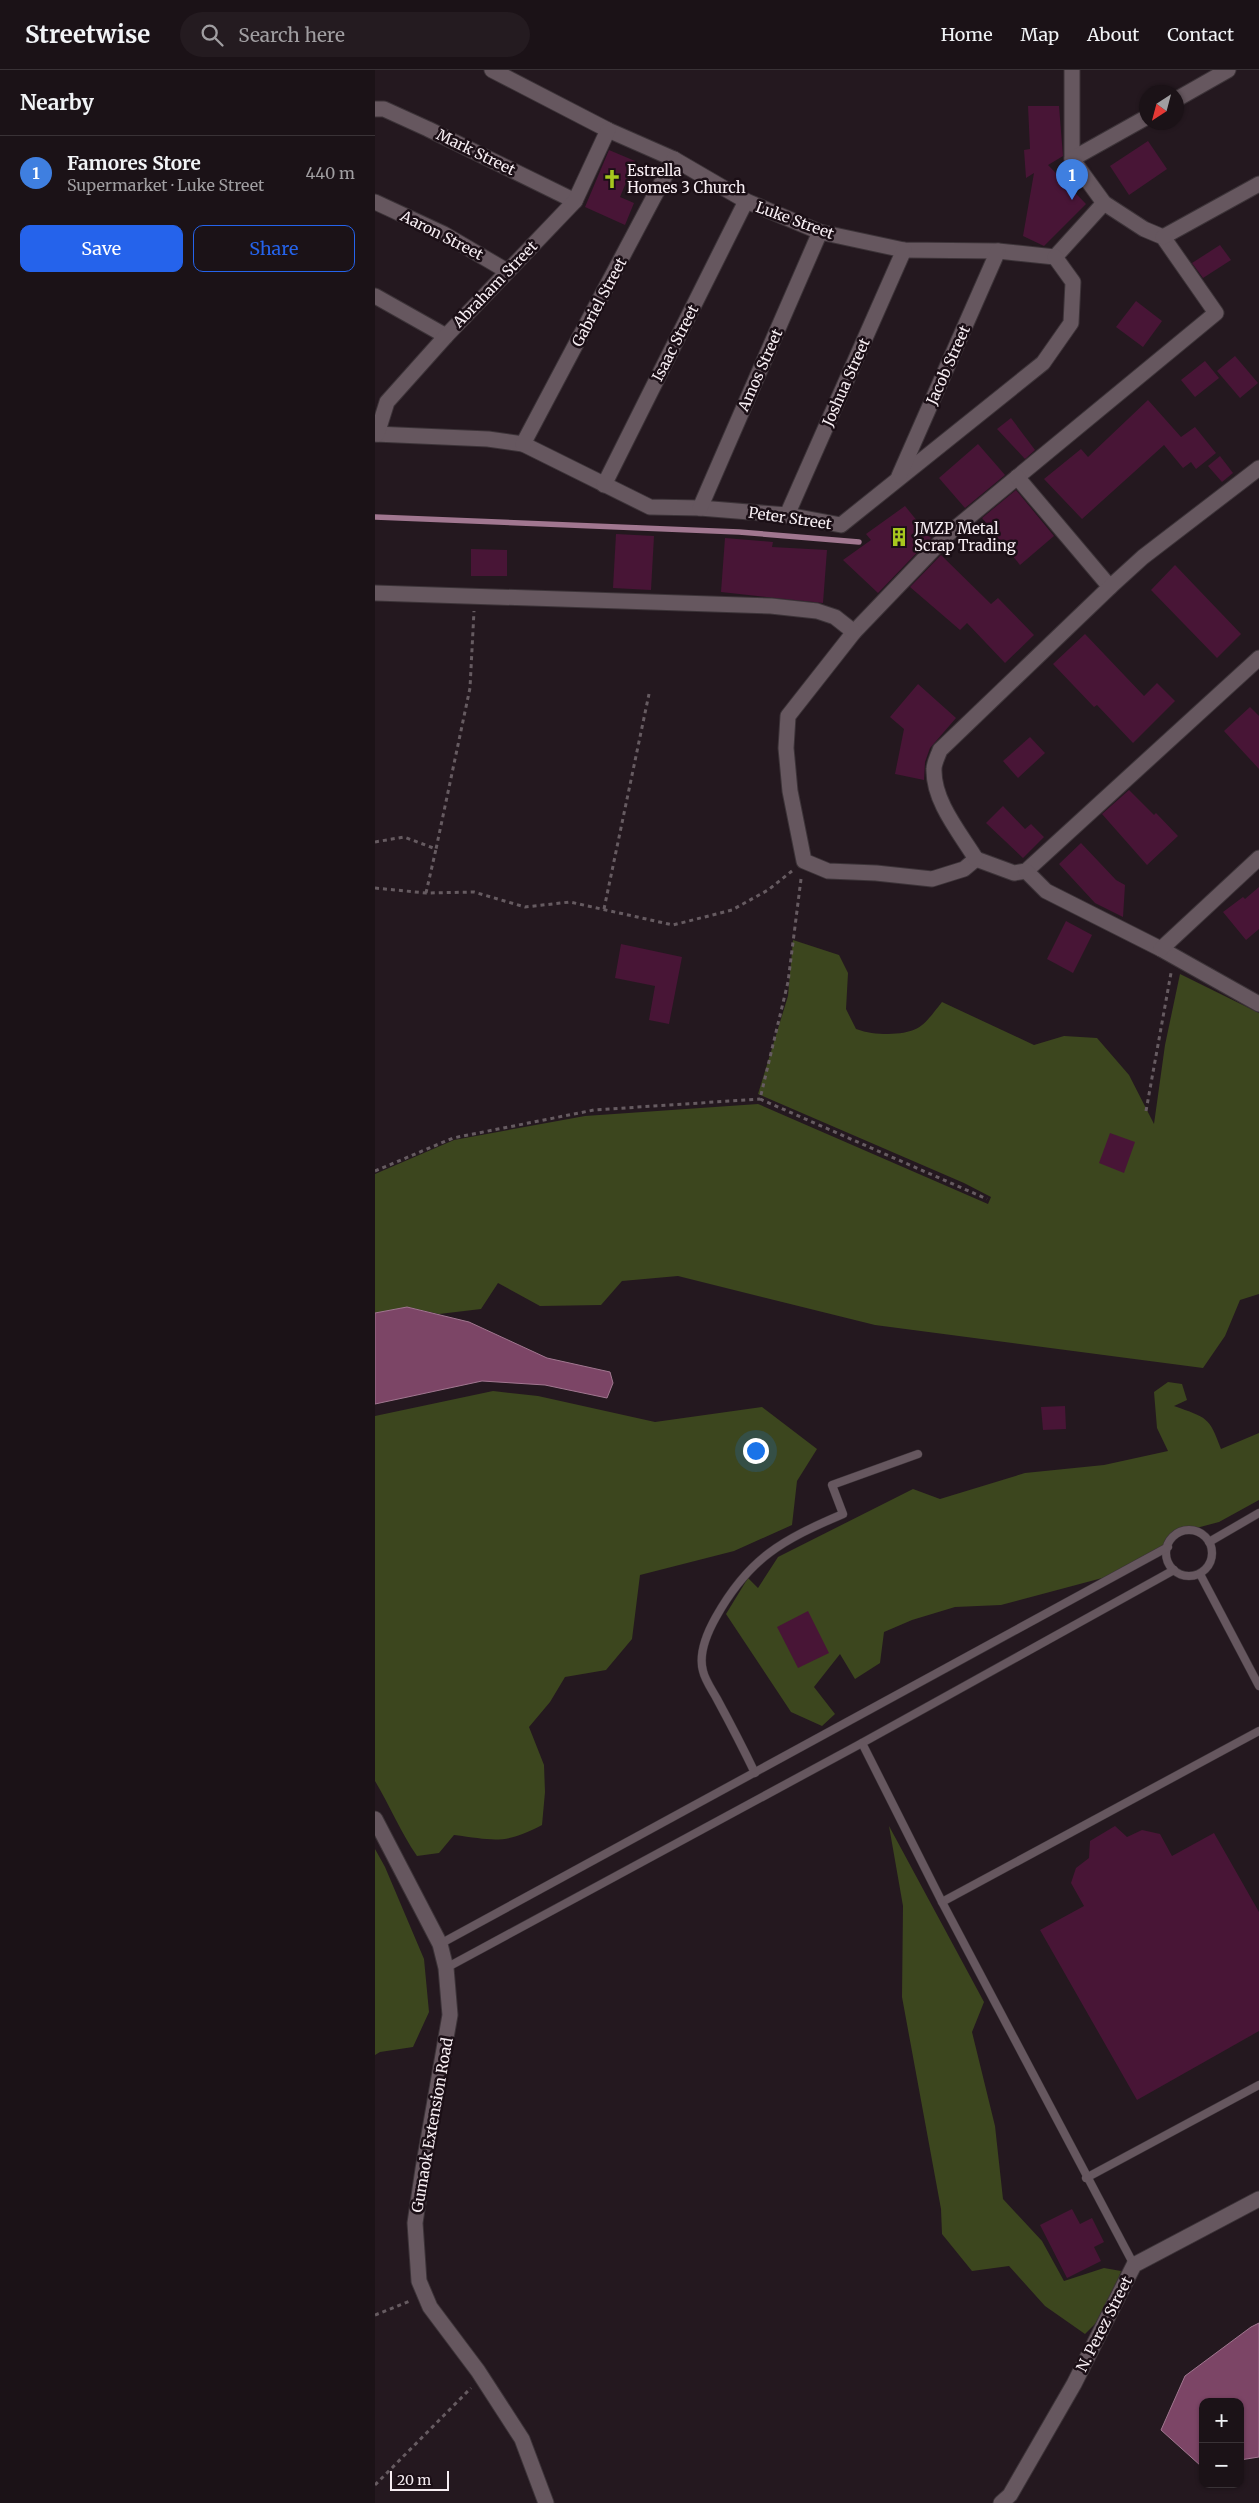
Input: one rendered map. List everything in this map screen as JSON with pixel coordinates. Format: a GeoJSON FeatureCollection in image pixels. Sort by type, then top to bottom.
{"type":"FeatureCollection","features":[{"type":"Feature","properties":{"kind":"street","name":"Luke Street"},"geometry":{"type":"LineString","coordinates":[[491,70],[608,130],[674,159],[746,201],[820,232],[904,250],[998,251],[1055,257]]}},
{"type":"Feature","properties":{"kind":"street"},"geometry":{"type":"LineString","coordinates":[[976,859],[964,870],[932,879],[876,872],[827,871],[804,861],[790,791],[785,748],[788,716],[855,632],[947,535],[1216,313],[1163,237],[1144,229],[1104,203],[1072,159],[1072,70]]}},
{"type":"Feature","properties":{"kind":"street"},"geometry":{"type":"LineString","coordinates":[[1184,95],[1227,70]]}},
{"type":"Feature","properties":{"kind":"street","name":"Mark Street"},"geometry":{"type":"LineString","coordinates":[[375,109],[384,109],[428,129],[575,201]]}},
{"type":"Feature","properties":{"kind":"street"},"geometry":{"type":"LineString","coordinates":[[1072,159],[1139,121]]}},
{"type":"Feature","properties":{"kind":"street","name":"Abraham Street"},"geometry":{"type":"LineString","coordinates":[[376,434],[381,398],[446,336],[575,201],[608,130]]}},
{"type":"Feature","properties":{"kind":"street","name":"Gabriel Street"},"geometry":{"type":"LineString","coordinates":[[523,444],[674,159]]}},
{"type":"Feature","properties":{"kind":"street"},"geometry":{"type":"LineString","coordinates":[[1163,237],[1259,184]]}},
{"type":"Feature","properties":{"kind":"street","name":"Isaac Street"},"geometry":{"type":"LineString","coordinates":[[604,485],[746,201]]}},
{"type":"Feature","properties":{"kind":"street","name":"Aaron Street"},"geometry":{"type":"LineString","coordinates":[[375,202],[444,234],[507,270]]}},
{"type":"Feature","properties":{"kind":"street"},"geometry":{"type":"LineString","coordinates":[[1055,257],[1104,203]]}},
{"type":"Feature","properties":{"kind":"street","name":"Amos Street"},"geometry":{"type":"LineString","coordinates":[[700,508],[820,232]]}},
{"type":"Feature","properties":{"kind":"street","name":"Joshua Street"},"geometry":{"type":"LineString","coordinates":[[787,515],[904,250]]}},
{"type":"Feature","properties":{"kind":"street","name":"Jacob Street"},"geometry":{"type":"LineString","coordinates":[[897,479],[998,251]]}},
{"type":"Feature","properties":{"kind":"street","name":"Peter Street"},"geometry":{"type":"LineString","coordinates":[[376,434],[489,439],[523,444],[650,507],[700,508],[787,515],[841,525],[1043,363],[1071,323],[1073,282],[1055,257]]}},
{"type":"Feature","properties":{"kind":"street"},"geometry":{"type":"LineString","coordinates":[[375,296],[446,336]]}},
{"type":"Feature","properties":{"kind":"street"},"geometry":{"type":"LineString","coordinates":[[1259,468],[1143,557],[1110,586],[940,750],[934,766],[935,786],[953,822],[976,859],[1014,873],[1026,872],[1259,658]]}},
{"type":"Feature","properties":{"kind":"street"},"geometry":{"type":"LineString","coordinates":[[1017,477],[1110,586]]}},
{"type":"Feature","properties":{"kind":"street"},"geometry":{"type":"LineString","coordinates":[[375,593],[771,606],[817,611],[835,617],[855,632]]}},
{"type":"Feature","properties":{"kind":"street"},"geometry":{"type":"LineString","coordinates":[[1161,949],[1259,858]]}},
{"type":"Feature","properties":{"kind":"street"},"geometry":{"type":"LineString","coordinates":[[1026,872],[1046,891],[1161,949],[1259,1004]]}},
{"type":"Feature","properties":{"kind":"street","name":"Gumaok Extension Road"},"geometry":{"type":"LineString","coordinates":[[375,1818],[440,1944],[446,1968],[450,2015],[415,2223],[419,2280],[430,2307],[482,2377],[522,2439],[546,2503]]}},
{"type":"Feature","properties":{"kind":"street","name":"N. Perez Street"},"geometry":{"type":"LineString","coordinates":[[1001,2503],[1010,2495],[1073,2384],[1134,2265],[1259,2199]]}},
{"type":"Feature","properties":{"kind":"lane"},"geometry":{"type":"LineString","coordinates":[[755,1773],[703,1671],[703,1650],[707,1632],[738,1581],[753,1565],[782,1544],[843,1514],[832,1485],[918,1454]]}},
{"type":"Feature","properties":{"kind":"lane"},"geometry":{"type":"LineString","coordinates":[[1209,1542],[1259,1513]]}},
{"type":"Feature","properties":{"kind":"lane"},"geometry":{"type":"LineString","coordinates":[[440,1944],[1167,1547],[1177,1534],[1185,1531],[1195,1531],[1209,1542],[1212,1551],[1211,1560],[1207,1568],[1200,1574],[1182,1575],[1174,1570],[1167,1555],[1167,1547]]}},
{"type":"Feature","properties":{"kind":"lane"},"geometry":{"type":"LineString","coordinates":[[446,1968],[862,1743],[1174,1570]]}},
{"type":"Feature","properties":{"kind":"lane"},"geometry":{"type":"LineString","coordinates":[[1200,1574],[1259,1686]]}},
{"type":"Feature","properties":{"kind":"lane"},"geometry":{"type":"LineString","coordinates":[[942,1902],[1259,1731]]}},
{"type":"Feature","properties":{"kind":"lane"},"geometry":{"type":"LineString","coordinates":[[862,1743],[942,1902],[1086,2178],[1134,2265]]}},
{"type":"Feature","properties":{"kind":"lane"},"geometry":{"type":"LineString","coordinates":[[1086,2178],[1259,2085]]}},
{"type":"Feature","properties":{"kind":"path"},"geometry":{"type":"LineString","coordinates":[[426,893],[470,688],[475,596]]}},
{"type":"Feature","properties":{"kind":"path"},"geometry":{"type":"LineString","coordinates":[[604,909],[649,694]]}},
{"type":"Feature","properties":{"kind":"path"},"geometry":{"type":"LineString","coordinates":[[375,842],[404,837],[436,848]]}},
{"type":"Feature","properties":{"kind":"path"},"geometry":{"type":"LineString","coordinates":[[375,888],[426,893],[474,892],[525,907],[569,902],[673,925],[732,910],[768,890],[804,861]]}},
{"type":"Feature","properties":{"kind":"path"},"geometry":{"type":"LineString","coordinates":[[760,1099],[788,982],[804,861]]}},
{"type":"Feature","properties":{"kind":"path"},"geometry":{"type":"LineString","coordinates":[[1147,1111],[1172,968],[1171,960],[1161,949]]}},
{"type":"Feature","properties":{"kind":"path"},"geometry":{"type":"LineString","coordinates":[[375,1171],[453,1138],[594,1110],[760,1099],[987,1199]]}},
{"type":"Feature","properties":{"kind":"path"},"geometry":{"type":"LineString","coordinates":[[375,2315],[425,2295]]}},
{"type":"Feature","properties":{"kind":"path"},"geometry":{"type":"LineString","coordinates":[[375,2485],[482,2377]]}},
{"type":"Feature","properties":{"kind":"green space"},"geometry":{"type":"Polygon","coordinates":[[[793,940],[839,955],[848,973],[846,1009],[856,1029],[888,1034],[914,1030],[930,1017],[942,1002],[1034,1045],[1064,1036],[1097,1038],[1129,1075],[1154,1124],[1165,1045],[1180,974],[1259,1013],[1259,1294],[1240,1300],[1225,1336],[1203,1368],[875,1325],[678,1276],[622,1281],[601,1305],[540,1306],[498,1283],[481,1309],[439,1314],[407,1307],[375,1313],[375,1174],[454,1140],[585,1116],[758,1104],[988,1204],[991,1197],[964,1183],[758,1094],[788,996],[793,940]]]}},
{"type":"Feature","properties":{"kind":"green space"},"geometry":{"type":"Polygon","coordinates":[[[1168,1382],[1182,1384],[1187,1400],[1174,1406],[1200,1416],[1210,1424],[1221,1449],[1259,1433],[1259,1500],[1219,1522],[1185,1531],[1121,1573],[1001,1605],[955,1607],[912,1620],[884,1632],[880,1663],[855,1679],[840,1654],[814,1687],[835,1714],[822,1726],[791,1712],[726,1614],[748,1578],[758,1588],[778,1557],[913,1489],[940,1499],[1025,1473],[1104,1465],[1168,1451],[1157,1428],[1154,1392],[1168,1382]]]}},
{"type":"Feature","properties":{"kind":"green space"},"geometry":{"type":"Polygon","coordinates":[[[493,1391],[538,1396],[655,1422],[762,1407],[817,1449],[797,1481],[792,1525],[734,1551],[640,1575],[632,1639],[606,1670],[565,1677],[550,1702],[529,1727],[544,1765],[545,1792],[542,1825],[518,1836],[508,1838],[490,1839],[454,1835],[439,1853],[417,1856],[375,1781],[375,1416],[493,1391]]]}},
{"type":"Feature","properties":{"kind":"green space"},"geometry":{"type":"Polygon","coordinates":[[[889,1826],[984,2002],[972,2032],[995,2126],[1003,2199],[1042,2241],[1064,2281],[1104,2268],[1121,2271],[1105,2314],[1085,2334],[1045,2306],[1009,2266],[972,2271],[942,2234],[941,2209],[902,1997],[903,1906],[889,1826]]]}},
{"type":"Feature","properties":{"kind":"green space"},"geometry":{"type":"Polygon","coordinates":[[[375,1849],[385,1867],[424,1959],[429,2012],[413,2047],[380,2052],[375,2055],[375,1849]]]}},
{"type":"Feature","properties":{"kind":"shaded area"},"geometry":{"type":"Polygon","coordinates":[[[407,1307],[469,1322],[547,1358],[610,1372],[613,1383],[607,1398],[545,1385],[482,1381],[375,1404],[375,1313],[407,1307]]]}},
{"type":"Feature","properties":{"kind":"shaded area"},"geometry":{"type":"Polygon","coordinates":[[[1259,2323],[1259,2457],[1244,2459],[1244,2398],[1199,2398],[1199,2464],[1161,2430],[1185,2376],[1259,2323]]]}},
{"type":"Feature","properties":{"kind":"building"},"geometry":{"type":"Polygon","coordinates":[[[1028,106],[1059,106],[1063,156],[1048,165],[1086,204],[1044,246],[1023,236],[1034,173],[1026,178],[1024,150],[1030,149],[1028,106]]]}},
{"type":"Feature","properties":{"kind":"building"},"geometry":{"type":"Polygon","coordinates":[[[1148,141],[1167,169],[1129,195],[1110,166],[1148,141]]]}},
{"type":"Feature","properties":{"kind":"building","name":"Estrella Homes 3 Church"},"geometry":{"type":"Polygon","coordinates":[[[609,150],[635,161],[620,197],[634,203],[625,225],[585,207],[609,150]]]}},
{"type":"Feature","properties":{"kind":"building"},"geometry":{"type":"Polygon","coordinates":[[[1220,245],[1231,260],[1203,278],[1192,263],[1220,245]]]}},
{"type":"Feature","properties":{"kind":"building"},"geometry":{"type":"Polygon","coordinates":[[[1136,301],[1162,321],[1143,347],[1116,327],[1136,301]]]}},
{"type":"Feature","properties":{"kind":"building"},"geometry":{"type":"Polygon","coordinates":[[[1235,356],[1258,383],[1240,398],[1217,371],[1235,356]]]}},
{"type":"Feature","properties":{"kind":"building"},"geometry":{"type":"Polygon","coordinates":[[[1205,361],[1219,378],[1195,397],[1181,380],[1205,361]]]}},
{"type":"Feature","properties":{"kind":"building"},"geometry":{"type":"Polygon","coordinates":[[[1148,400],[1181,437],[1195,427],[1216,453],[1196,469],[1191,462],[1183,468],[1164,445],[1082,519],[1044,479],[1081,449],[1088,457],[1148,400]]]}},
{"type":"Feature","properties":{"kind":"building"},"geometry":{"type":"Polygon","coordinates":[[[1011,418],[1035,450],[1025,459],[997,429],[1011,418]]]}},
{"type":"Feature","properties":{"kind":"building"},"geometry":{"type":"Polygon","coordinates":[[[978,444],[1005,475],[965,508],[939,478],[978,444]]]}},
{"type":"Feature","properties":{"kind":"building"},"geometry":{"type":"Polygon","coordinates":[[[1220,456],[1233,473],[1222,482],[1208,466],[1220,456]]]}},
{"type":"Feature","properties":{"kind":"building"},"geometry":{"type":"Polygon","coordinates":[[[1016,490],[1054,536],[1020,565],[982,518],[1016,490]]]}},
{"type":"Feature","properties":{"kind":"building"},"geometry":{"type":"Polygon","coordinates":[[[905,506],[931,538],[878,593],[843,560],[871,540],[866,534],[905,506]]]}},
{"type":"Feature","properties":{"kind":"building"},"geometry":{"type":"Polygon","coordinates":[[[616,534],[654,536],[651,590],[613,588],[616,534]]]}},
{"type":"Feature","properties":{"kind":"building"},"geometry":{"type":"Polygon","coordinates":[[[725,538],[773,542],[772,547],[827,550],[823,603],[721,592],[725,538]]]}},
{"type":"Feature","properties":{"kind":"building"},"geometry":{"type":"Polygon","coordinates":[[[471,549],[507,550],[507,576],[471,576],[471,549]]]}},
{"type":"Feature","properties":{"kind":"building"},"geometry":{"type":"Polygon","coordinates":[[[941,555],[991,604],[998,598],[1034,635],[1005,663],[967,623],[960,630],[910,587],[941,555]]]}},
{"type":"Feature","properties":{"kind":"building"},"geometry":{"type":"Polygon","coordinates":[[[1175,565],[1241,634],[1217,658],[1151,590],[1175,565]]]}},
{"type":"Feature","properties":{"kind":"building"},"geometry":{"type":"Polygon","coordinates":[[[1085,634],[1144,696],[1157,683],[1175,701],[1133,743],[1097,705],[1094,707],[1053,664],[1085,634]]]}},
{"type":"Feature","properties":{"kind":"building"},"geometry":{"type":"Polygon","coordinates":[[[918,684],[956,718],[930,748],[925,762],[924,780],[895,774],[904,729],[890,717],[918,684]]]}},
{"type":"Feature","properties":{"kind":"building"},"geometry":{"type":"Polygon","coordinates":[[[1250,707],[1259,716],[1259,769],[1224,731],[1250,707]]]}},
{"type":"Feature","properties":{"kind":"building"},"geometry":{"type":"Polygon","coordinates":[[[1030,737],[1045,753],[1018,778],[1003,761],[1030,737]]]}},
{"type":"Feature","properties":{"kind":"building"},"geometry":{"type":"Polygon","coordinates":[[[1129,790],[1154,815],[1156,813],[1178,836],[1147,865],[1102,814],[1129,790]]]}},
{"type":"Feature","properties":{"kind":"building"},"geometry":{"type":"Polygon","coordinates":[[[1003,806],[1025,829],[1031,824],[1044,837],[1023,858],[986,823],[1003,806]]]}},
{"type":"Feature","properties":{"kind":"building"},"geometry":{"type":"Polygon","coordinates":[[[1081,843],[1116,880],[1125,885],[1123,917],[1095,903],[1059,864],[1081,843]]]}},
{"type":"Feature","properties":{"kind":"building"},"geometry":{"type":"Polygon","coordinates":[[[1259,887],[1259,929],[1246,940],[1223,912],[1243,897],[1245,899],[1259,887]]]}},
{"type":"Feature","properties":{"kind":"building"},"geometry":{"type":"Polygon","coordinates":[[[1066,921],[1092,935],[1073,973],[1047,959],[1066,921]]]}},
{"type":"Feature","properties":{"kind":"building"},"geometry":{"type":"Polygon","coordinates":[[[621,944],[682,957],[669,1024],[649,1020],[655,986],[615,978],[621,944]]]}},
{"type":"Feature","properties":{"kind":"building"},"geometry":{"type":"Polygon","coordinates":[[[1110,1133],[1135,1142],[1124,1173],[1099,1163],[1110,1133]]]}},
{"type":"Feature","properties":{"kind":"building"},"geometry":{"type":"Polygon","coordinates":[[[1065,1406],[1066,1429],[1043,1430],[1041,1407],[1065,1406]]]}},
{"type":"Feature","properties":{"kind":"building"},"geometry":{"type":"Polygon","coordinates":[[[808,1611],[829,1653],[798,1668],[777,1627],[808,1611]]]}},
{"type":"Feature","properties":{"kind":"building"},"geometry":{"type":"Polygon","coordinates":[[[1115,1826],[1127,1837],[1142,1830],[1160,1834],[1172,1856],[1214,1833],[1259,1912],[1259,2031],[1137,2100],[1040,1930],[1084,1906],[1071,1883],[1076,1868],[1089,1858],[1090,1841],[1115,1826]]]}},
{"type":"Feature","properties":{"kind":"building"},"geometry":{"type":"Polygon","coordinates":[[[1072,2209],[1080,2224],[1092,2218],[1104,2242],[1094,2247],[1101,2261],[1067,2278],[1040,2225],[1072,2209]]]}},
{"type":"Feature","properties":{"kind":"waterway"},"geometry":{"type":"LineString","coordinates":[[375,517],[739,532],[859,542]]}},
{"type":"Feature","properties":{"kind":"place","name":"Estrella Homes 3 Church"},"geometry":{"type":"Point","coordinates":[612,179]}},
{"type":"Feature","properties":{"kind":"place","name":"Famores Store"},"geometry":{"type":"Point","coordinates":[1072,200]}},
{"type":"Feature","properties":{"kind":"place","name":"JMZP Metal Scrap Trading"},"geometry":{"type":"Point","coordinates":[899,537]}}]}
